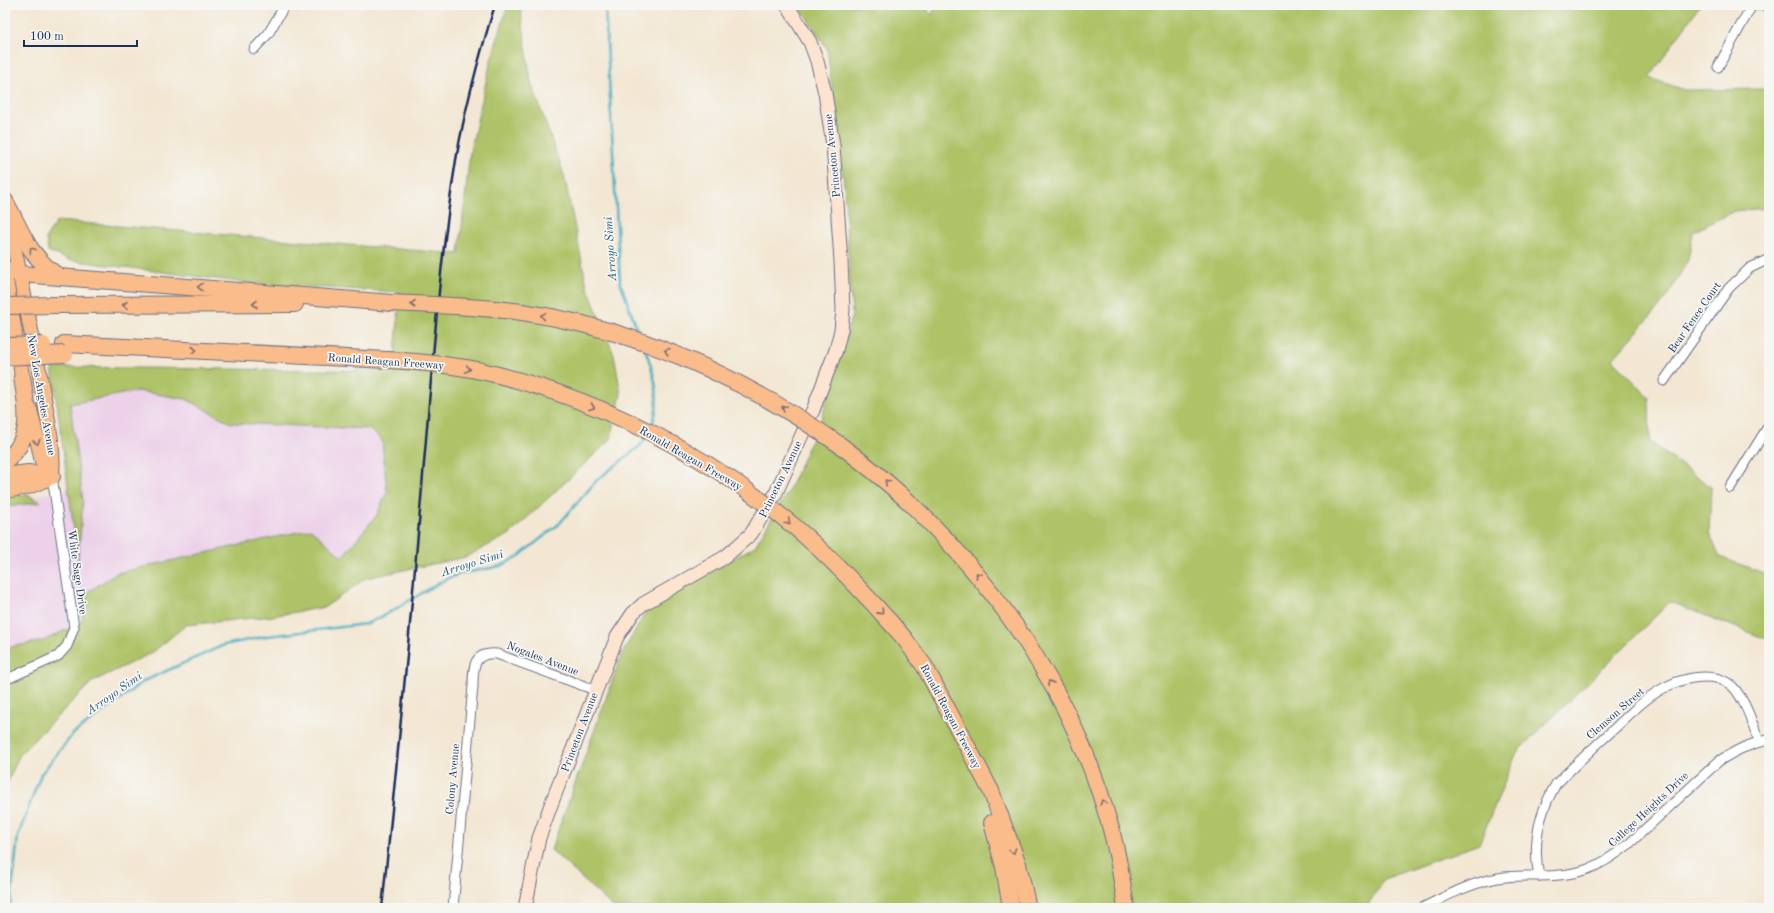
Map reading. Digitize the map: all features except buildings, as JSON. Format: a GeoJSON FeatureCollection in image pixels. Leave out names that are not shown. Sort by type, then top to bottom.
{"type":"FeatureCollection","features":[{"type":"Feature","properties":{"kind":"highway"},"geometry":{"type":"LineString","coordinates":[[5,201],[32,252],[46,268],[60,277]]}},
{"type":"Feature","properties":{"kind":"highway"},"geometry":{"type":"LineString","coordinates":[[5,269],[21,274],[392,303],[464,306],[523,312],[558,319],[634,339],[681,356],[750,389],[794,414],[840,445],[880,476],[912,505],[948,542],[1001,604],[1023,636],[1068,714],[1086,754],[1123,862],[1134,908]]}},
{"type":"Feature","properties":{"kind":"highway"},"geometry":{"type":"LineString","coordinates":[[5,306],[392,303]]}},
{"type":"Feature","properties":{"kind":"highway"},"geometry":{"type":"LineString","coordinates":[[5,346],[64,349]]}},
{"type":"Feature","properties":{"kind":"highway","name":"Ronald Reagan Freeway"},"geometry":{"type":"LineString","coordinates":[[64,349],[155,348],[427,362],[454,366],[490,373],[528,384],[600,410],[640,428],[717,470],[759,499],[796,528],[851,580],[904,638],[925,667],[991,792],[1018,864],[1028,908]]}},
{"type":"Feature","properties":{"kind":"highway"},"geometry":{"type":"LineString","coordinates":[[5,358],[64,349]]}},
{"type":"Feature","properties":{"kind":"highway"},"geometry":{"type":"LineString","coordinates":[[5,462],[12,456],[23,441],[27,411],[22,376]]}},
{"type":"Feature","properties":{"kind":"highway"},"geometry":{"type":"LineString","coordinates":[[5,476],[28,473],[52,476]]}},
{"type":"Feature","properties":{"kind":"highway"},"geometry":{"type":"LineString","coordinates":[[5,490],[28,486],[52,476]]}},
{"type":"Feature","properties":{"kind":"highway"},"geometry":{"type":"LineString","coordinates":[[976,763],[980,786],[1004,867],[1011,908]]}},
{"type":"Feature","properties":{"kind":"highway"},"geometry":{"type":"LineString","coordinates":[[1109,820],[1126,908]]}},
{"type":"Feature","properties":{"kind":"main road","name":"New Los Angeles Avenue"},"geometry":{"type":"LineString","coordinates":[[5,205],[21,274],[23,292],[46,411],[53,460],[52,476]]}},
{"type":"Feature","properties":{"kind":"main road","name":"New Los Angeles Avenue"},"geometry":{"type":"LineString","coordinates":[[5,274],[22,376],[42,461],[52,476]]}},
{"type":"Feature","properties":{"kind":"street"},"geometry":{"type":"LineString","coordinates":[[254,49],[268,34],[285,5]]}},
{"type":"Feature","properties":{"kind":"street","name":"Princeton Avenue"},"geometry":{"type":"LineString","coordinates":[[525,908],[540,838],[595,690],[617,638],[633,614],[654,597],[725,557],[739,546],[758,524],[778,488],[836,350],[841,330],[843,310],[833,145],[817,60],[810,42],[787,5]]}},
{"type":"Feature","properties":{"kind":"street"},"geometry":{"type":"LineString","coordinates":[[1718,67],[1753,5],[1769,6]]}},
{"type":"Feature","properties":{"kind":"street","name":"Bear Fence Court"},"geometry":{"type":"LineString","coordinates":[[1664,381],[1729,288],[1750,268],[1769,259]]}},
{"type":"Feature","properties":{"kind":"street"},"geometry":{"type":"LineString","coordinates":[[1730,488],[1769,425]]}},
{"type":"Feature","properties":{"kind":"street","name":"White Sage Drive"},"geometry":{"type":"LineString","coordinates":[[5,680],[58,656],[67,646],[74,627],[52,476]]}},
{"type":"Feature","properties":{"kind":"street","name":"Nogales Avenue"},"geometry":{"type":"LineString","coordinates":[[482,656],[490,653],[498,654],[595,690]]}},
{"type":"Feature","properties":{"kind":"street","name":"Colony Avenue"},"geometry":{"type":"LineString","coordinates":[[452,908],[473,686],[473,672],[474,666],[482,656]]}},
{"type":"Feature","properties":{"kind":"street","name":"Clemson Street"},"geometry":{"type":"LineString","coordinates":[[1539,876],[1536,862],[1537,834],[1547,800],[1556,784],[1644,701],[1663,688],[1678,682],[1709,677],[1719,678],[1730,683],[1738,692],[1759,741]]}},
{"type":"Feature","properties":{"kind":"street","name":"College Heights Drive"},"geometry":{"type":"LineString","coordinates":[[1422,908],[1462,890],[1492,879],[1508,876],[1560,875],[1580,872],[1598,865],[1613,857],[1629,844],[1715,764],[1736,750],[1759,741],[1769,740]]}},
{"type":"Feature","properties":{"kind":"shaded area"},"geometry":{"type":"Polygon","coordinates":[[[142,385],[397,425],[394,495],[345,559],[311,535],[92,597],[61,639],[5,648],[5,501],[76,489],[64,395],[142,385]]]}},
{"type":"Feature","properties":{"kind":"green space"},"geometry":{"type":"Polygon","coordinates":[[[508,5],[520,5],[531,82],[564,175],[587,286],[614,355],[621,394],[611,439],[510,534],[466,557],[366,578],[325,607],[272,616],[186,625],[153,652],[92,682],[20,754],[5,788],[5,648],[43,641],[82,622],[83,595],[117,573],[311,529],[342,557],[377,515],[387,492],[382,440],[369,429],[231,423],[186,399],[138,391],[70,404],[83,501],[78,560],[52,367],[394,371],[400,292],[256,284],[69,260],[48,251],[46,238],[57,221],[459,254],[470,152],[491,60],[508,5]]]}},
{"type":"Feature","properties":{"kind":"green space"},"geometry":{"type":"Polygon","coordinates":[[[798,5],[923,5],[932,15],[936,5],[1700,5],[1649,78],[1685,90],[1769,89],[1769,208],[1734,211],[1693,232],[1688,260],[1666,299],[1613,359],[1649,398],[1650,442],[1711,487],[1709,533],[1720,557],[1769,575],[1769,640],[1670,602],[1517,752],[1479,844],[1384,879],[1366,908],[614,908],[551,850],[622,654],[647,610],[755,546],[788,492],[821,419],[852,315],[844,183],[827,48],[798,5]]]}},
{"type":"Feature","properties":{"kind":"green space"},"geometry":{"type":"Polygon","coordinates":[[[25,494],[41,502],[5,507],[5,497],[25,494]]]}},
{"type":"Feature","properties":{"kind":"waterway","name":"Arroyo Simi"},"geometry":{"type":"LineString","coordinates":[[605,5],[620,281],[639,335]]}},
{"type":"Feature","properties":{"kind":"waterway","name":"Arroyo Simi"},"geometry":{"type":"LineString","coordinates":[[645,349],[654,378],[657,398],[655,417],[651,427]]}},
{"type":"Feature","properties":{"kind":"waterway","name":"Arroyo Simi"},"geometry":{"type":"LineString","coordinates":[[10,908],[18,836],[41,774],[73,734],[144,681],[224,645],[268,636],[366,624],[385,615],[444,580],[459,574],[501,566],[519,556],[559,524],[597,480],[641,445],[646,437]]}},
{"type":"Feature","properties":{"kind":"railway"},"geometry":{"type":"LineString","coordinates":[[382,908],[404,692],[436,317],[445,238],[456,160],[468,102],[495,5]]}}]}
